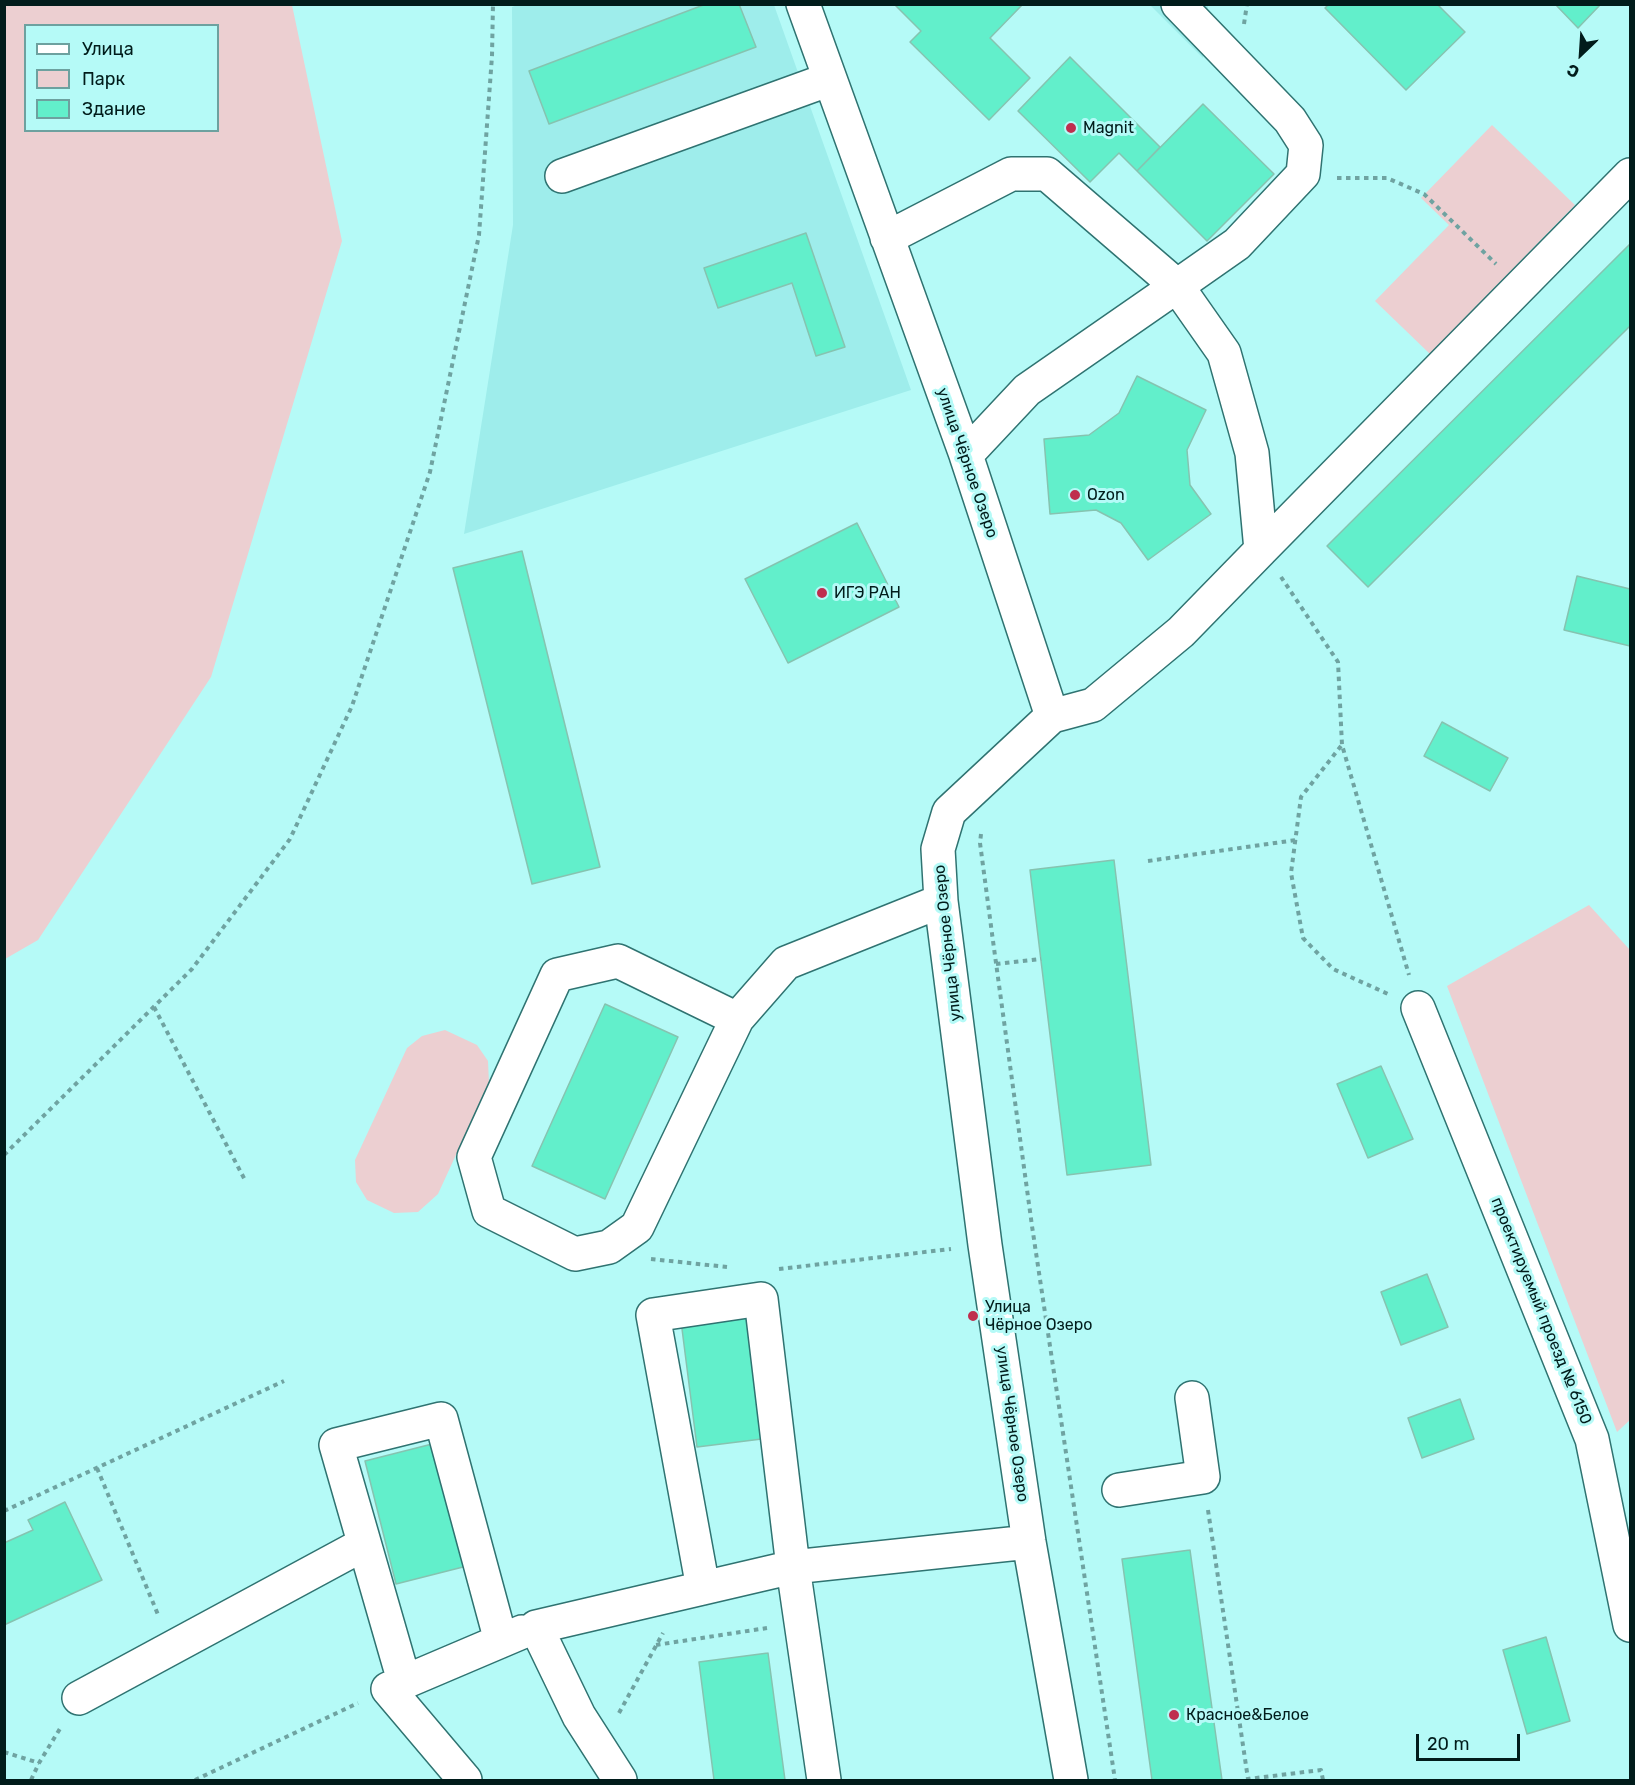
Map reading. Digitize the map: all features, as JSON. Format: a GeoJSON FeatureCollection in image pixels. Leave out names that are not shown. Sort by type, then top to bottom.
{"type":"FeatureCollection","features":[{"type":"Feature","properties":{"kind":"street","name":"улица Чёрное Озеро"},"geometry":{"type":"LineString","coordinates":[[803,4],[966,455],[1052,716],[949,812],[938,849],[940,900],[984,1238],[1029,1542],[1071,1780]]}},
{"type":"Feature","properties":{"kind":"street"},"geometry":{"type":"LineString","coordinates":[[966,455],[1027,390],[1237,244],[1303,174],[1305,145],[1290,120],[1178,4]]}},
{"type":"Feature","properties":{"kind":"street"},"geometry":{"type":"LineString","coordinates":[[562,176],[830,79]]}},
{"type":"Feature","properties":{"kind":"street"},"geometry":{"type":"LineString","coordinates":[[887,238],[1011,174],[1047,174],[1177,286],[1224,353],[1252,453],[1261,550]]}},
{"type":"Feature","properties":{"kind":"street"},"geometry":{"type":"LineString","coordinates":[[1052,716],[1093,705],[1181,633],[1630,175]]}},
{"type":"Feature","properties":{"kind":"street"},"geometry":{"type":"LineString","coordinates":[[737,1018],[618,961],[557,975],[474,1157],[489,1211],[575,1254],[609,1247],[637,1227],[737,1018],[786,963],[940,900]]}},
{"type":"Feature","properties":{"kind":"street","name":"проектируемый проезд № 6150"},"geometry":{"type":"LineString","coordinates":[[1418,1008],[1592,1439],[1630,1625]]}},
{"type":"Feature","properties":{"kind":"street"},"geometry":{"type":"LineString","coordinates":[[694,1590],[653,1316],[761,1299],[793,1568],[824,1780]]}},
{"type":"Feature","properties":{"kind":"street"},"geometry":{"type":"LineString","coordinates":[[1119,1490],[1203,1477],[1192,1398]]}},
{"type":"Feature","properties":{"kind":"street"},"geometry":{"type":"LineString","coordinates":[[465,1780],[397,1685],[364,1544],[336,1444],[441,1419],[501,1641]]}},
{"type":"Feature","properties":{"kind":"street"},"geometry":{"type":"LineString","coordinates":[[397,1685],[536,1627],[694,1590],[793,1568],[1029,1542]]}},
{"type":"Feature","properties":{"kind":"street"},"geometry":{"type":"LineString","coordinates":[[79,1698],[364,1544]]}},
{"type":"Feature","properties":{"kind":"street"},"geometry":{"type":"LineString","coordinates":[[536,1627],[579,1716],[620,1780]]}},
{"type":"Feature","properties":{"kind":"path"},"geometry":{"type":"LineString","coordinates":[[4,1155],[192,969],[290,840],[352,706],[430,472],[476,247],[492,56],[493,4]]}},
{"type":"Feature","properties":{"kind":"path"},"geometry":{"type":"LineString","coordinates":[[1303,174],[1323,177],[1387,178],[1424,194],[1520,287]]}},
{"type":"Feature","properties":{"kind":"path"},"geometry":{"type":"LineString","coordinates":[[1261,550],[1338,662],[1342,745],[1418,1008]]}},
{"type":"Feature","properties":{"kind":"path"},"geometry":{"type":"LineString","coordinates":[[1342,745],[1301,798],[1291,873],[1303,938],[1333,969],[1418,1008]]}},
{"type":"Feature","properties":{"kind":"path"},"geometry":{"type":"LineString","coordinates":[[981,828],[980,843],[1036,1249],[1115,1780]]}},
{"type":"Feature","properties":{"kind":"path"},"geometry":{"type":"LineString","coordinates":[[1148,861],[1296,840]]}},
{"type":"Feature","properties":{"kind":"path"},"geometry":{"type":"LineString","coordinates":[[996,964],[1041,960]]}},
{"type":"Feature","properties":{"kind":"path"},"geometry":{"type":"LineString","coordinates":[[154,1007],[246,1182]]}},
{"type":"Feature","properties":{"kind":"path"},"geometry":{"type":"LineString","coordinates":[[609,1247],[656,1261],[728,1267]]}},
{"type":"Feature","properties":{"kind":"path"},"geometry":{"type":"LineString","coordinates":[[774,1269],[960,1248]]}},
{"type":"Feature","properties":{"kind":"path"},"geometry":{"type":"LineString","coordinates":[[4,1511],[284,1381]]}},
{"type":"Feature","properties":{"kind":"path"},"geometry":{"type":"LineString","coordinates":[[97,1468],[172,1648]]}},
{"type":"Feature","properties":{"kind":"path"},"geometry":{"type":"LineString","coordinates":[[1203,1477],[1248,1779],[1321,1770],[1323,1780]]}},
{"type":"Feature","properties":{"kind":"path"},"geometry":{"type":"LineString","coordinates":[[599,1748],[656,1645],[694,1590]]}},
{"type":"Feature","properties":{"kind":"path"},"geometry":{"type":"LineString","coordinates":[[656,1645],[801,1622]]}},
{"type":"Feature","properties":{"kind":"path"},"geometry":{"type":"LineString","coordinates":[[195,1780],[397,1685]]}},
{"type":"Feature","properties":{"kind":"path"},"geometry":{"type":"LineString","coordinates":[[31,1780],[79,1698]]}},
{"type":"Feature","properties":{"kind":"path"},"geometry":{"type":"LineString","coordinates":[[4,1752],[39,1763]]}},
{"type":"Feature","properties":{"kind":"shaded area"},"geometry":{"type":"Polygon","coordinates":[[[520,4],[774,5],[911,390],[464,534],[513,225],[512,7],[520,4]]]}},
{"type":"Feature","properties":{"kind":"shaded area"},"geometry":{"type":"Polygon","coordinates":[[[1150,5],[1208,5],[1203,58],[1150,5]]]}},
{"type":"Feature","properties":{"kind":"green space"},"geometry":{"type":"Polygon","coordinates":[[[5,4],[292,5],[342,241],[211,677],[38,940],[5,959],[5,4]]]}},
{"type":"Feature","properties":{"kind":"green space"},"geometry":{"type":"Polygon","coordinates":[[[1492,125],[1575,205],[1430,354],[1375,301],[1449,225],[1421,198],[1492,125]]]}},
{"type":"Feature","properties":{"kind":"green space"},"geometry":{"type":"Polygon","coordinates":[[[1589,905],[1630,950],[1630,1420],[1617,1432],[1447,986],[1589,905]]]}},
{"type":"Feature","properties":{"kind":"green space"},"geometry":{"type":"Polygon","coordinates":[[[445,1030],[477,1045],[488,1061],[489,1083],[438,1194],[418,1212],[394,1213],[367,1200],[356,1182],[355,1160],[407,1048],[422,1036],[445,1030]]]}},
{"type":"Feature","properties":{"kind":"building"},"geometry":{"type":"Polygon","coordinates":[[[706,4],[739,4],[756,47],[549,124],[529,71],[706,4]]]}},
{"type":"Feature","properties":{"kind":"building"},"geometry":{"type":"Polygon","coordinates":[[[894,4],[1023,4],[990,38],[1030,78],[989,120],[910,42],[921,31],[894,4]]]}},
{"type":"Feature","properties":{"kind":"building"},"geometry":{"type":"Polygon","coordinates":[[[1329,4],[1437,4],[1465,32],[1406,90],[1325,8],[1329,4]]]}},
{"type":"Feature","properties":{"kind":"building"},"geometry":{"type":"Polygon","coordinates":[[[1555,4],[1601,4],[1578,28],[1555,4]]]}},
{"type":"Feature","properties":{"kind":"building"},"geometry":{"type":"Polygon","coordinates":[[[1070,57],[1160,147],[1137,171],[1119,153],[1090,182],[1018,111],[1070,57]]]}},
{"type":"Feature","properties":{"kind":"building"},"geometry":{"type":"Polygon","coordinates":[[[1203,104],[1274,174],[1207,241],[1137,171],[1203,104]]]}},
{"type":"Feature","properties":{"kind":"building"},"geometry":{"type":"Polygon","coordinates":[[[806,233],[845,347],[816,356],[792,283],[718,308],[704,268],[806,233]]]}},
{"type":"Feature","properties":{"kind":"building"},"geometry":{"type":"Polygon","coordinates":[[[1630,244],[1630,326],[1368,587],[1327,546],[1630,244]]]}},
{"type":"Feature","properties":{"kind":"building"},"geometry":{"type":"Polygon","coordinates":[[[1137,376],[1206,410],[1187,450],[1190,485],[1211,514],[1148,560],[1121,523],[1096,510],[1050,514],[1044,439],[1089,435],[1119,413],[1137,376]]]}},
{"type":"Feature","properties":{"kind":"building","name":"ИГЭ РАН"},"geometry":{"type":"Polygon","coordinates":[[[857,523],[899,607],[788,663],[745,579],[857,523]]]}},
{"type":"Feature","properties":{"kind":"building"},"geometry":{"type":"Polygon","coordinates":[[[522,551],[600,867],[532,884],[453,568],[522,551]]]}},
{"type":"Feature","properties":{"kind":"building"},"geometry":{"type":"Polygon","coordinates":[[[1577,576],[1630,589],[1630,646],[1564,630],[1577,576]]]}},
{"type":"Feature","properties":{"kind":"building"},"geometry":{"type":"Polygon","coordinates":[[[1442,722],[1508,758],[1490,791],[1424,756],[1442,722]]]}},
{"type":"Feature","properties":{"kind":"building"},"geometry":{"type":"Polygon","coordinates":[[[1114,860],[1151,1165],[1067,1175],[1030,870],[1114,860]]]}},
{"type":"Feature","properties":{"kind":"building"},"geometry":{"type":"Polygon","coordinates":[[[605,1004],[678,1037],[605,1199],[532,1166],[605,1004]]]}},
{"type":"Feature","properties":{"kind":"building"},"geometry":{"type":"Polygon","coordinates":[[[1381,1066],[1413,1139],[1368,1158],[1337,1084],[1381,1066]]]}},
{"type":"Feature","properties":{"kind":"building"},"geometry":{"type":"Polygon","coordinates":[[[1427,1274],[1448,1327],[1401,1345],[1381,1292],[1427,1274]]]}},
{"type":"Feature","properties":{"kind":"building"},"geometry":{"type":"Polygon","coordinates":[[[754,1312],[770,1438],[697,1447],[681,1321],[754,1312]]]}},
{"type":"Feature","properties":{"kind":"building"},"geometry":{"type":"Polygon","coordinates":[[[1460,1399],[1474,1439],[1422,1458],[1408,1418],[1460,1399]]]}},
{"type":"Feature","properties":{"kind":"building"},"geometry":{"type":"Polygon","coordinates":[[[436,1443],[467,1566],[396,1584],[365,1461],[436,1443]]]}},
{"type":"Feature","properties":{"kind":"building"},"geometry":{"type":"Polygon","coordinates":[[[65,1502],[102,1580],[4,1625],[4,1543],[33,1530],[28,1520],[65,1502]]]}},
{"type":"Feature","properties":{"kind":"building"},"geometry":{"type":"Polygon","coordinates":[[[1190,1550],[1222,1780],[1152,1780],[1122,1559],[1190,1550]]]}},
{"type":"Feature","properties":{"kind":"building"},"geometry":{"type":"Polygon","coordinates":[[[1546,1637],[1570,1721],[1527,1734],[1503,1650],[1546,1637]]]}},
{"type":"Feature","properties":{"kind":"building"},"geometry":{"type":"Polygon","coordinates":[[[768,1653],[785,1780],[714,1780],[699,1662],[768,1653]]]}},
{"type":"Feature","properties":{"kind":"place","name":"Magnit"},"geometry":{"type":"Point","coordinates":[1071,128]}},
{"type":"Feature","properties":{"kind":"place","name":"Ozon"},"geometry":{"type":"Point","coordinates":[1075,495]}},
{"type":"Feature","properties":{"kind":"place","name":"ИГЭ РАН"},"geometry":{"type":"Point","coordinates":[822,593]}},
{"type":"Feature","properties":{"kind":"place","name":"Улица Чёрное Озеро"},"geometry":{"type":"Point","coordinates":[973,1316]}},
{"type":"Feature","properties":{"kind":"place","name":"Красное&Белое"},"geometry":{"type":"Point","coordinates":[1174,1715]}}]}
